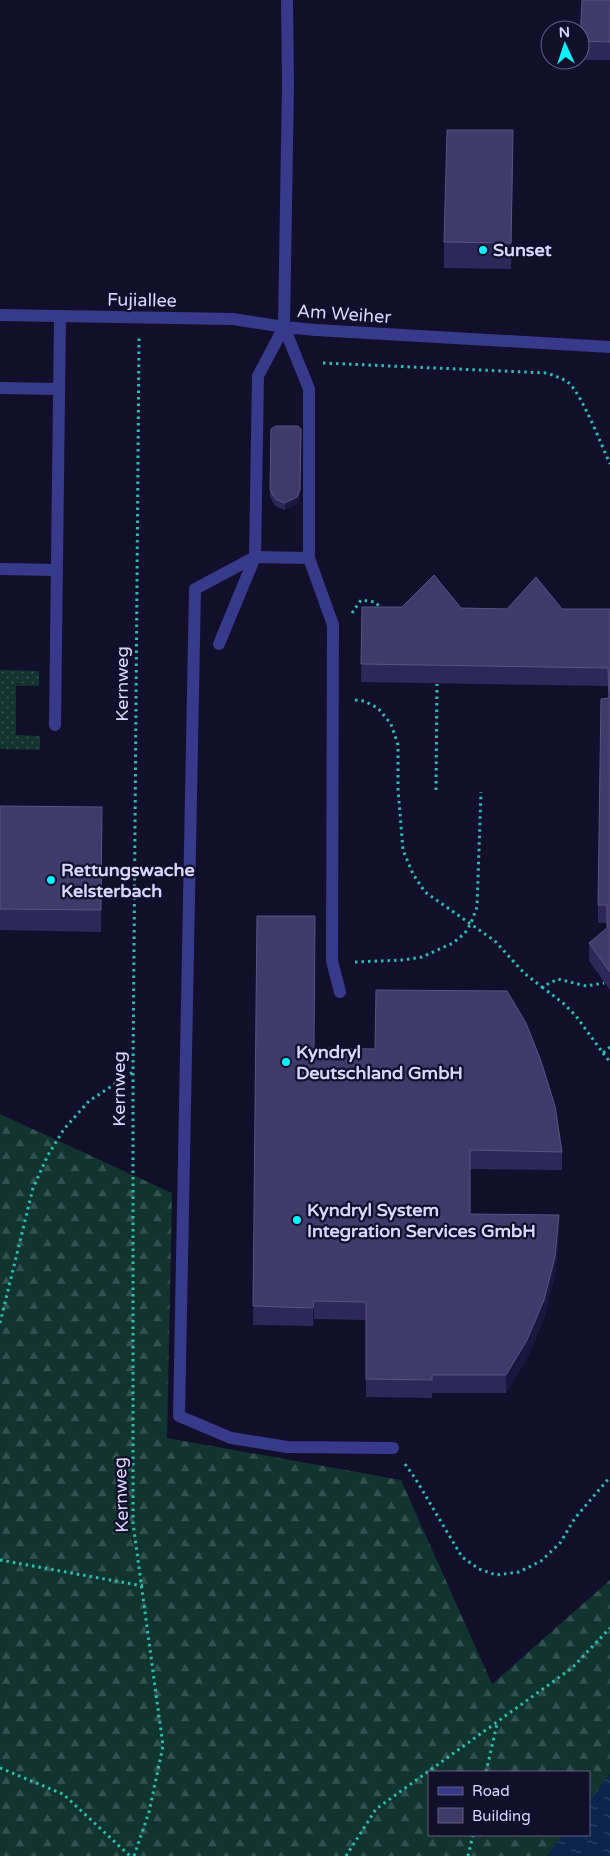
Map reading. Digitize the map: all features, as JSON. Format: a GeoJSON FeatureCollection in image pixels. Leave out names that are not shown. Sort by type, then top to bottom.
{"type":"FeatureCollection","features":[{"type":"Feature","properties":{"kind":"street","name":"Am Weiher"},"geometry":{"type":"LineString","coordinates":[[287,0],[288,84],[284,328],[610,347]]}},
{"type":"Feature","properties":{"kind":"street","name":"Fujiallee"},"geometry":{"type":"LineString","coordinates":[[0,315],[232,319],[284,328]]}},
{"type":"Feature","properties":{"kind":"street"},"geometry":{"type":"LineString","coordinates":[[55,725],[60,316]]}},
{"type":"Feature","properties":{"kind":"street"},"geometry":{"type":"LineString","coordinates":[[219,644],[255,557],[258,376],[284,328]]}},
{"type":"Feature","properties":{"kind":"street"},"geometry":{"type":"LineString","coordinates":[[284,328],[309,389],[310,558],[334,625],[332,962],[340,992]]}},
{"type":"Feature","properties":{"kind":"street"},"geometry":{"type":"LineString","coordinates":[[0,388],[59,390]]}},
{"type":"Feature","properties":{"kind":"street"},"geometry":{"type":"LineString","coordinates":[[310,558],[255,557],[195,589],[179,1416],[231,1438],[287,1448],[393,1448]]}},
{"type":"Feature","properties":{"kind":"street"},"geometry":{"type":"LineString","coordinates":[[0,569],[56,570]]}},
{"type":"Feature","properties":{"kind":"path","name":"Kernweg"},"geometry":{"type":"LineString","coordinates":[[134,1856],[149,1812],[163,1746],[143,1586],[133,1523],[133,1072],[139,317]]}},
{"type":"Feature","properties":{"kind":"path"},"geometry":{"type":"LineString","coordinates":[[316,330],[315,363],[548,373],[560,377],[578,395],[610,464]]}},
{"type":"Feature","properties":{"kind":"path"},"geometry":{"type":"LineString","coordinates":[[352,622],[352,612],[361,600],[374,602],[389,615]]}},
{"type":"Feature","properties":{"kind":"path"},"geometry":{"type":"LineString","coordinates":[[436,790],[437,684]]}},
{"type":"Feature","properties":{"kind":"path"},"geometry":{"type":"LineString","coordinates":[[351,699],[364,701],[378,708],[391,724],[398,745],[398,789],[403,850],[413,874],[425,892],[495,941],[524,973],[570,1010],[610,1062]]}},
{"type":"Feature","properties":{"kind":"path"},"geometry":{"type":"LineString","coordinates":[[332,962],[395,961],[422,957],[453,943],[464,934],[471,923],[477,907],[481,792]]}},
{"type":"Feature","properties":{"kind":"path"},"geometry":{"type":"LineString","coordinates":[[542,987],[558,979],[586,986],[604,983]]}},
{"type":"Feature","properties":{"kind":"path"},"geometry":{"type":"LineString","coordinates":[[603,1053],[610,1047]]}},
{"type":"Feature","properties":{"kind":"path"},"geometry":{"type":"LineString","coordinates":[[0,1323],[33,1188],[48,1155],[64,1129],[89,1101],[133,1072]]}},
{"type":"Feature","properties":{"kind":"path"},"geometry":{"type":"LineString","coordinates":[[393,1448],[416,1478],[462,1557],[479,1569],[496,1574],[520,1572],[541,1561],[560,1543],[575,1518],[610,1477]]}},
{"type":"Feature","properties":{"kind":"path"},"geometry":{"type":"LineString","coordinates":[[0,1560],[143,1586]]}},
{"type":"Feature","properties":{"kind":"path"},"geometry":{"type":"LineString","coordinates":[[430,1771],[572,1668],[610,1628]]}},
{"type":"Feature","properties":{"kind":"path"},"geometry":{"type":"LineString","coordinates":[[486,1771],[497,1724]]}},
{"type":"Feature","properties":{"kind":"path"},"geometry":{"type":"LineString","coordinates":[[0,1768],[64,1794],[130,1856]]}},
{"type":"Feature","properties":{"kind":"path"},"geometry":{"type":"LineString","coordinates":[[346,1856],[376,1809],[428,1772]]}},
{"type":"Feature","properties":{"kind":"path"},"geometry":{"type":"LineString","coordinates":[[468,1856],[472,1836]]}},
{"type":"Feature","properties":{"kind":"green space"},"geometry":{"type":"Polygon","coordinates":[[[0,670],[39,671],[39,686],[16,686],[16,735],[40,736],[40,750],[0,749],[0,670]]]}},
{"type":"Feature","properties":{"kind":"green space"},"geometry":{"type":"Polygon","coordinates":[[[0,1114],[172,1193],[167,1438],[401,1480],[492,1684],[610,1580],[610,1774],[590,1801],[590,1771],[428,1771],[428,1836],[562,1836],[547,1856],[0,1856],[0,1114]]]}},
{"type":"Feature","properties":{"kind":"water"},"geometry":{"type":"Polygon","coordinates":[[[610,1774],[610,1856],[547,1856],[562,1836],[590,1836],[590,1801],[610,1774]]]}},
{"type":"Feature","properties":{"kind":"building"},"geometry":{"type":"Polygon","coordinates":[[[582,0],[610,0],[610,42],[590,41],[590,20],[581,20],[582,0]]]}},
{"type":"Feature","properties":{"kind":"building"},"geometry":{"type":"Polygon","coordinates":[[[447,130],[513,130],[511,243],[444,242],[447,130]]]}},
{"type":"Feature","properties":{"kind":"building"},"geometry":{"type":"Polygon","coordinates":[[[276,426],[298,426],[301,429],[300,490],[297,497],[285,503],[277,500],[270,489],[271,429],[276,426]]]}},
{"type":"Feature","properties":{"kind":"building"},"geometry":{"type":"Polygon","coordinates":[[[434,575],[461,608],[507,609],[536,577],[562,609],[610,609],[610,972],[589,943],[607,928],[607,905],[598,905],[601,699],[609,698],[608,668],[361,664],[362,607],[402,607],[434,575]]]}},
{"type":"Feature","properties":{"kind":"building","name":"Rettungswache Kelsterbach"},"geometry":{"type":"Polygon","coordinates":[[[0,806],[102,807],[101,910],[0,909],[0,806]]]}},
{"type":"Feature","properties":{"kind":"building"},"geometry":{"type":"Polygon","coordinates":[[[257,916],[315,916],[314,1048],[375,1049],[376,990],[507,991],[526,1023],[541,1061],[555,1106],[562,1152],[470,1150],[470,1214],[559,1215],[555,1257],[544,1300],[527,1340],[506,1375],[432,1375],[432,1380],[366,1379],[366,1302],[314,1301],[313,1308],[253,1306],[257,916]]]}},
{"type":"Feature","properties":{"kind":"place","name":"Sunset"},"geometry":{"type":"Point","coordinates":[483,250]}},
{"type":"Feature","properties":{"kind":"place","name":"Rettungswache Kelsterbach"},"geometry":{"type":"Point","coordinates":[51,880]}},
{"type":"Feature","properties":{"kind":"place","name":"Kyndryl Deutschland GmbH"},"geometry":{"type":"Point","coordinates":[286,1062]}},
{"type":"Feature","properties":{"kind":"place","name":"Kyndryl System Integration Services GmbH"},"geometry":{"type":"Point","coordinates":[297,1220]}}]}
